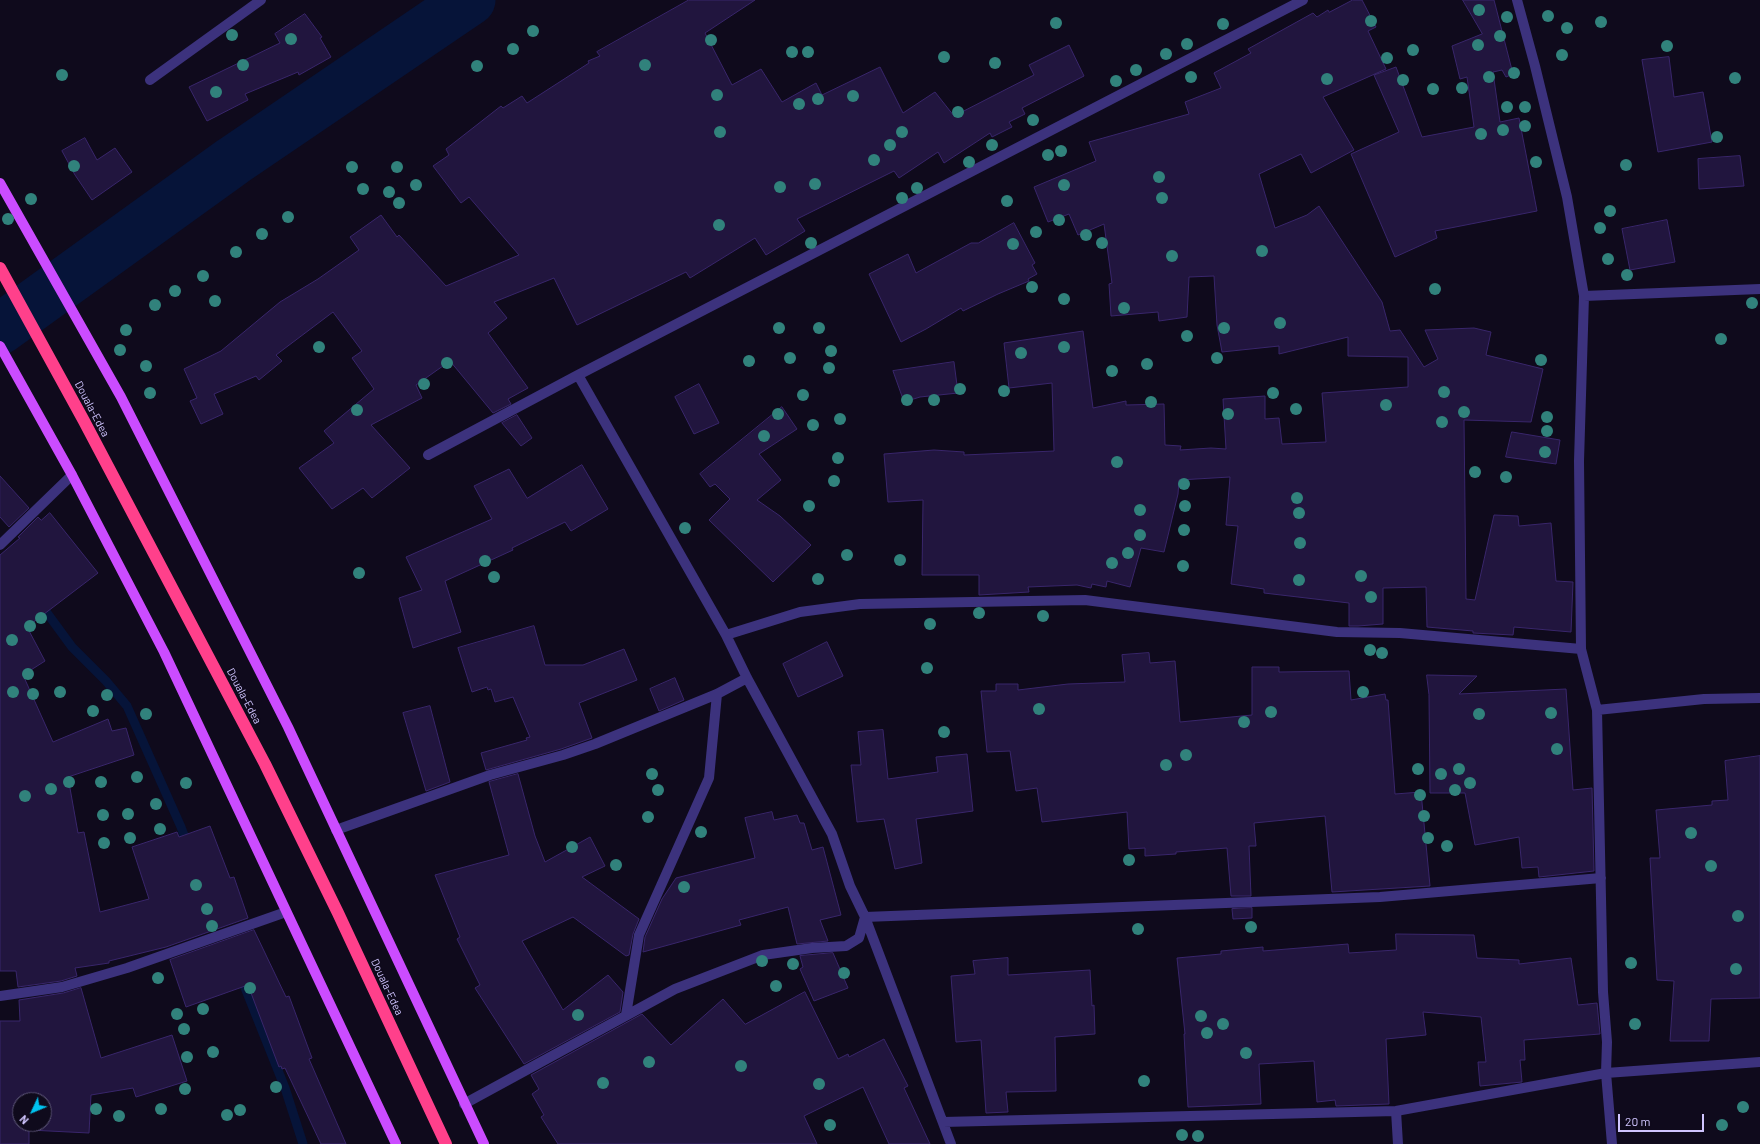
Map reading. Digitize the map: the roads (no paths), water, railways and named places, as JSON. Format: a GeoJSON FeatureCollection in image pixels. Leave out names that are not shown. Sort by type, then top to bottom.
{"type":"FeatureCollection","features":[{"type":"Feature","properties":{"kind":"highway","name":"Douala-Edea"},"geometry":{"type":"LineString","coordinates":[[0,268],[84,421],[265,764],[338,913],[446,1144]]}},
{"type":"Feature","properties":{"kind":"main road"},"geometry":{"type":"LineString","coordinates":[[1,186],[121,397],[288,727],[484,1144]]}},
{"type":"Feature","properties":{"kind":"main road"},"geometry":{"type":"LineString","coordinates":[[0,346],[72,476],[164,652],[396,1144]]}},
{"type":"Feature","properties":{"kind":"street"},"geometry":{"type":"LineString","coordinates":[[150,80],[261,0]]}},
{"type":"Feature","properties":{"kind":"street"},"geometry":{"type":"LineString","coordinates":[[428,455],[578,375],[1303,0]]}},
{"type":"Feature","properties":{"kind":"street"},"geometry":{"type":"LineString","coordinates":[[1517,0],[1567,196],[1584,296],[1579,461],[1581,649],[1597,710],[1603,992],[1607,1042],[1606,1073],[1612,1144]]}},
{"type":"Feature","properties":{"kind":"street"},"geometry":{"type":"LineString","coordinates":[[1584,296],[1760,289]]}},
{"type":"Feature","properties":{"kind":"street"},"geometry":{"type":"LineString","coordinates":[[578,375],[726,635],[747,678],[832,834],[850,886],[865,917],[951,1144]]}},
{"type":"Feature","properties":{"kind":"street"},"geometry":{"type":"LineString","coordinates":[[0,545],[72,476]]}},
{"type":"Feature","properties":{"kind":"street"},"geometry":{"type":"LineString","coordinates":[[726,635],[800,612],[860,604],[1085,600],[1337,632],[1400,633],[1581,649]]}},
{"type":"Feature","properties":{"kind":"street"},"geometry":{"type":"LineString","coordinates":[[336,830],[490,775],[563,755],[595,744],[717,694],[747,678]]}},
{"type":"Feature","properties":{"kind":"street"},"geometry":{"type":"LineString","coordinates":[[626,1016],[639,935],[709,778],[717,694]]}},
{"type":"Feature","properties":{"kind":"street"},"geometry":{"type":"LineString","coordinates":[[1597,710],[1704,700],[1760,698]]}},
{"type":"Feature","properties":{"kind":"street"},"geometry":{"type":"LineString","coordinates":[[865,917],[1380,897],[1601,878]]}},
{"type":"Feature","properties":{"kind":"street"},"geometry":{"type":"LineString","coordinates":[[0,996],[62,987],[127,968],[286,912]]}},
{"type":"Feature","properties":{"kind":"street"},"geometry":{"type":"LineString","coordinates":[[464,1104],[675,989],[763,955],[812,948],[846,946],[859,938],[865,917]]}},
{"type":"Feature","properties":{"kind":"street"},"geometry":{"type":"LineString","coordinates":[[943,1122],[1396,1111],[1606,1073],[1760,1062]]}},
{"type":"Feature","properties":{"kind":"street"},"geometry":{"type":"LineString","coordinates":[[1396,1111],[1398,1144]]}},
{"type":"Feature","properties":{"kind":"waterway"},"geometry":{"type":"LineString","coordinates":[[0,329],[233,161],[470,0]]}},
{"type":"Feature","properties":{"kind":"waterway"},"geometry":{"type":"LineString","coordinates":[[39,602],[72,647],[106,681],[127,706],[188,846]]}},
{"type":"Feature","properties":{"kind":"waterway"},"geometry":{"type":"LineString","coordinates":[[240,975],[285,1088],[303,1144]]}}]}
